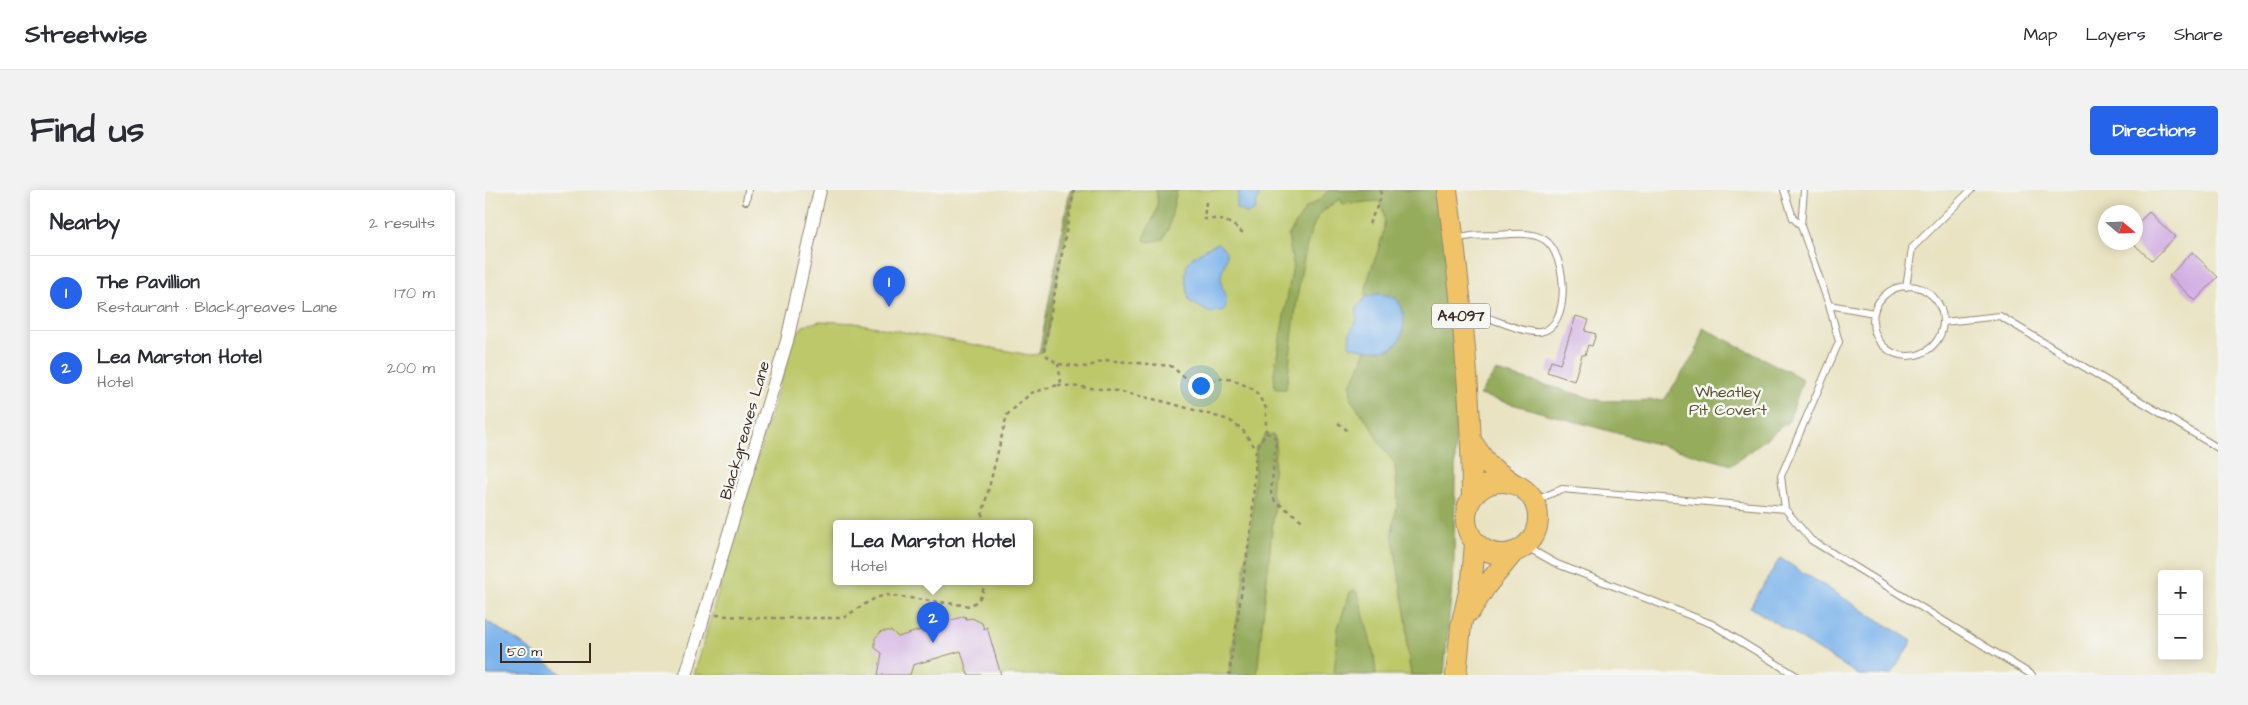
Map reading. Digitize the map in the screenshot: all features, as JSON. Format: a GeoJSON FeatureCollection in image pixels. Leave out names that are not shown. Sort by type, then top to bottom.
{"type":"FeatureCollection","features":[{"type":"Feature","properties":{"kind":"main road","name":"A4097"},"geometry":{"type":"LineString","coordinates":[[1447,190],[1454,241],[1472,442],[1472,498],[1466,518],[1468,531],[1475,543],[1472,579],[1461,626],[1456,675]]}},
{"type":"Feature","properties":{"kind":"main road","name":"A4097"},"geometry":{"type":"LineString","coordinates":[[1461,626],[1486,586],[1519,549],[1533,537],[1538,525],[1538,513],[1534,501],[1526,491],[1488,465],[1472,442]]}},
{"type":"Feature","properties":{"kind":"main road"},"geometry":{"type":"LineString","coordinates":[[1472,498],[1487,485],[1501,482],[1514,484]]}},
{"type":"Feature","properties":{"kind":"main road"},"geometry":{"type":"LineString","coordinates":[[1475,543],[1486,551],[1500,554],[1519,549]]}},
{"type":"Feature","properties":{"kind":"street","name":"Blackgreaves Lane"},"geometry":{"type":"LineString","coordinates":[[686,675],[787,341],[820,190]]}},
{"type":"Feature","properties":{"kind":"lane"},"geometry":{"type":"LineString","coordinates":[[745,201],[748,190]]}},
{"type":"Feature","properties":{"kind":"lane"},"geometry":{"type":"LineString","coordinates":[[1784,190],[1793,218],[1801,226]]}},
{"type":"Feature","properties":{"kind":"lane"},"geometry":{"type":"LineString","coordinates":[[1804,190],[1801,226],[1829,305],[1839,342],[1781,476],[1785,509],[1811,540],[2032,675]]}},
{"type":"Feature","properties":{"kind":"lane"},"geometry":{"type":"LineString","coordinates":[[1906,287],[1912,248],[1971,190]]}},
{"type":"Feature","properties":{"kind":"lane"},"geometry":{"type":"LineString","coordinates":[[1454,241],[1460,238],[1510,234],[1540,237],[1547,241],[1556,253],[1563,277],[1564,291],[1559,313],[1550,328],[1543,331],[1525,330],[1477,313],[1460,311]]}},
{"type":"Feature","properties":{"kind":"lane"},"geometry":{"type":"LineString","coordinates":[[1915,287],[1932,296],[1939,303],[1943,322],[1941,333],[1936,344],[1916,356],[1904,356],[1893,353],[1877,337],[1874,314],[1883,298],[1897,288],[1915,287]]}},
{"type":"Feature","properties":{"kind":"lane"},"geometry":{"type":"LineString","coordinates":[[1829,305],[1874,314]]}},
{"type":"Feature","properties":{"kind":"lane"},"geometry":{"type":"LineString","coordinates":[[1943,322],[2000,316],[2218,448]]}},
{"type":"Feature","properties":{"kind":"lane"},"geometry":{"type":"LineString","coordinates":[[1534,501],[1562,489],[1785,509]]}},
{"type":"Feature","properties":{"kind":"lane"},"geometry":{"type":"LineString","coordinates":[[1519,549],[1712,624],[1795,675]]}},
{"type":"Feature","properties":{"kind":"path"},"geometry":{"type":"LineString","coordinates":[[1074,190],[1044,349],[1047,356],[1058,364],[1087,368],[1105,360],[1171,366],[1189,381],[1206,382],[1223,378],[1233,380],[1255,390],[1266,408],[1265,433],[1257,449],[1252,521],[1229,675]]}},
{"type":"Feature","properties":{"kind":"path"},"geometry":{"type":"LineString","coordinates":[[1369,224],[1380,200],[1381,190]]}},
{"type":"Feature","properties":{"kind":"path"},"geometry":{"type":"LineString","coordinates":[[1206,202],[1204,219],[1223,219],[1245,235]]}},
{"type":"Feature","properties":{"kind":"path"},"geometry":{"type":"LineString","coordinates":[[1058,364],[1061,381],[1058,385]]}},
{"type":"Feature","properties":{"kind":"path"},"geometry":{"type":"LineString","coordinates":[[981,520],[1007,415],[1031,393],[1058,385],[1112,390],[1166,402],[1229,420],[1242,429],[1257,449]]}},
{"type":"Feature","properties":{"kind":"path"},"geometry":{"type":"LineString","coordinates":[[1338,423],[1347,430]]}},
{"type":"Feature","properties":{"kind":"path"},"geometry":{"type":"LineString","coordinates":[[1265,433],[1274,436],[1276,442],[1271,493],[1275,501],[1304,522]]}},
{"type":"Feature","properties":{"kind":"path"},"geometry":{"type":"LineString","coordinates":[[705,614],[753,618],[843,618],[875,598],[886,595],[970,606],[977,602],[984,590],[983,585]]}},
{"type":"Feature","properties":{"kind":"green space"},"geometry":{"type":"Polygon","coordinates":[[[1070,190],[1426,190],[1428,675],[694,675],[792,340],[803,326],[820,321],[855,323],[1030,355],[1039,354],[1070,190]]]}},
{"type":"Feature","properties":{"kind":"green space"},"geometry":{"type":"Polygon","coordinates":[[[1070,190],[1074,190],[1044,349],[1039,354],[1070,190]]]}},
{"type":"Feature","properties":{"kind":"green space"},"geometry":{"type":"Polygon","coordinates":[[[1156,190],[1177,190],[1169,227],[1163,239],[1150,242],[1144,240],[1156,211],[1156,190]]]}},
{"type":"Feature","properties":{"kind":"green space"},"geometry":{"type":"Polygon","coordinates":[[[1329,190],[1438,190],[1454,322],[1456,402],[1454,562],[1444,675],[1411,675],[1407,649],[1407,625],[1392,532],[1398,501],[1395,464],[1378,441],[1373,429],[1351,400],[1350,385],[1366,349],[1391,349],[1397,344],[1395,298],[1378,294],[1366,297],[1367,286],[1379,249],[1384,224],[1384,212],[1379,201],[1343,204],[1340,199],[1321,213],[1313,226],[1302,269],[1286,389],[1275,389],[1274,373],[1293,265],[1288,236],[1306,208],[1319,200],[1329,190]]]}},
{"type":"Feature","properties":{"kind":"green space","name":"Wheatley Pit Covert"},"geometry":{"type":"Polygon","coordinates":[[[1703,328],[1803,379],[1789,421],[1732,465],[1479,395],[1496,371],[1601,401],[1664,400],[1696,352],[1703,328]]]}},
{"type":"Feature","properties":{"kind":"green space"},"geometry":{"type":"Polygon","coordinates":[[[1266,433],[1274,436],[1276,441],[1271,493],[1275,501],[1257,675],[1229,675],[1252,521],[1256,449],[1266,433]]]}},
{"type":"Feature","properties":{"kind":"green space"},"geometry":{"type":"Polygon","coordinates":[[[1355,590],[1358,593],[1374,655],[1376,675],[1334,673],[1338,628],[1350,592],[1355,590]]]}},
{"type":"Feature","properties":{"kind":"water"},"geometry":{"type":"Polygon","coordinates":[[[1239,190],[1260,190],[1255,210],[1248,214],[1236,208],[1239,190]]]}},
{"type":"Feature","properties":{"kind":"water"},"geometry":{"type":"Polygon","coordinates":[[[1217,243],[1223,247],[1227,256],[1221,279],[1226,297],[1226,305],[1224,310],[1210,313],[1189,301],[1186,271],[1187,265],[1196,255],[1217,243]]]}},
{"type":"Feature","properties":{"kind":"water"},"geometry":{"type":"Polygon","coordinates":[[[1378,294],[1388,295],[1396,299],[1400,304],[1404,325],[1400,339],[1396,345],[1383,350],[1352,347],[1349,345],[1350,333],[1357,319],[1357,307],[1366,297],[1378,294]]]}},
{"type":"Feature","properties":{"kind":"water"},"geometry":{"type":"Polygon","coordinates":[[[1780,558],[1912,641],[1891,675],[1859,675],[1750,607],[1780,558]]]}},
{"type":"Feature","properties":{"kind":"water"},"geometry":{"type":"Polygon","coordinates":[[[485,620],[521,643],[563,675],[485,675],[485,620]]]}},
{"type":"Feature","properties":{"kind":"building"},"geometry":{"type":"Polygon","coordinates":[[[2149,212],[2175,237],[2152,261],[2140,250],[2143,250],[2143,218],[2149,212]]]}},
{"type":"Feature","properties":{"kind":"building"},"geometry":{"type":"Polygon","coordinates":[[[2192,252],[2218,277],[2195,301],[2169,276],[2192,252]]]}},
{"type":"Feature","properties":{"kind":"building"},"geometry":{"type":"Polygon","coordinates":[[[1576,316],[1589,320],[1585,331],[1596,334],[1592,346],[1588,345],[1585,355],[1582,355],[1574,381],[1547,372],[1551,361],[1560,364],[1576,316]]]}},
{"type":"Feature","properties":{"kind":"building"},"geometry":{"type":"Polygon","coordinates":[[[965,616],[966,619],[972,618],[982,623],[984,629],[987,627],[1001,675],[968,675],[961,651],[913,665],[910,675],[878,675],[882,653],[875,648],[875,638],[882,631],[892,631],[898,637],[965,616]]]}},
{"type":"Feature","properties":{"kind":"place","name":"The Pavillion"},"geometry":{"type":"Point","coordinates":[889,307]}},
{"type":"Feature","properties":{"kind":"place","name":"Lea Marston Hotel"},"geometry":{"type":"Point","coordinates":[933,643]}}]}
